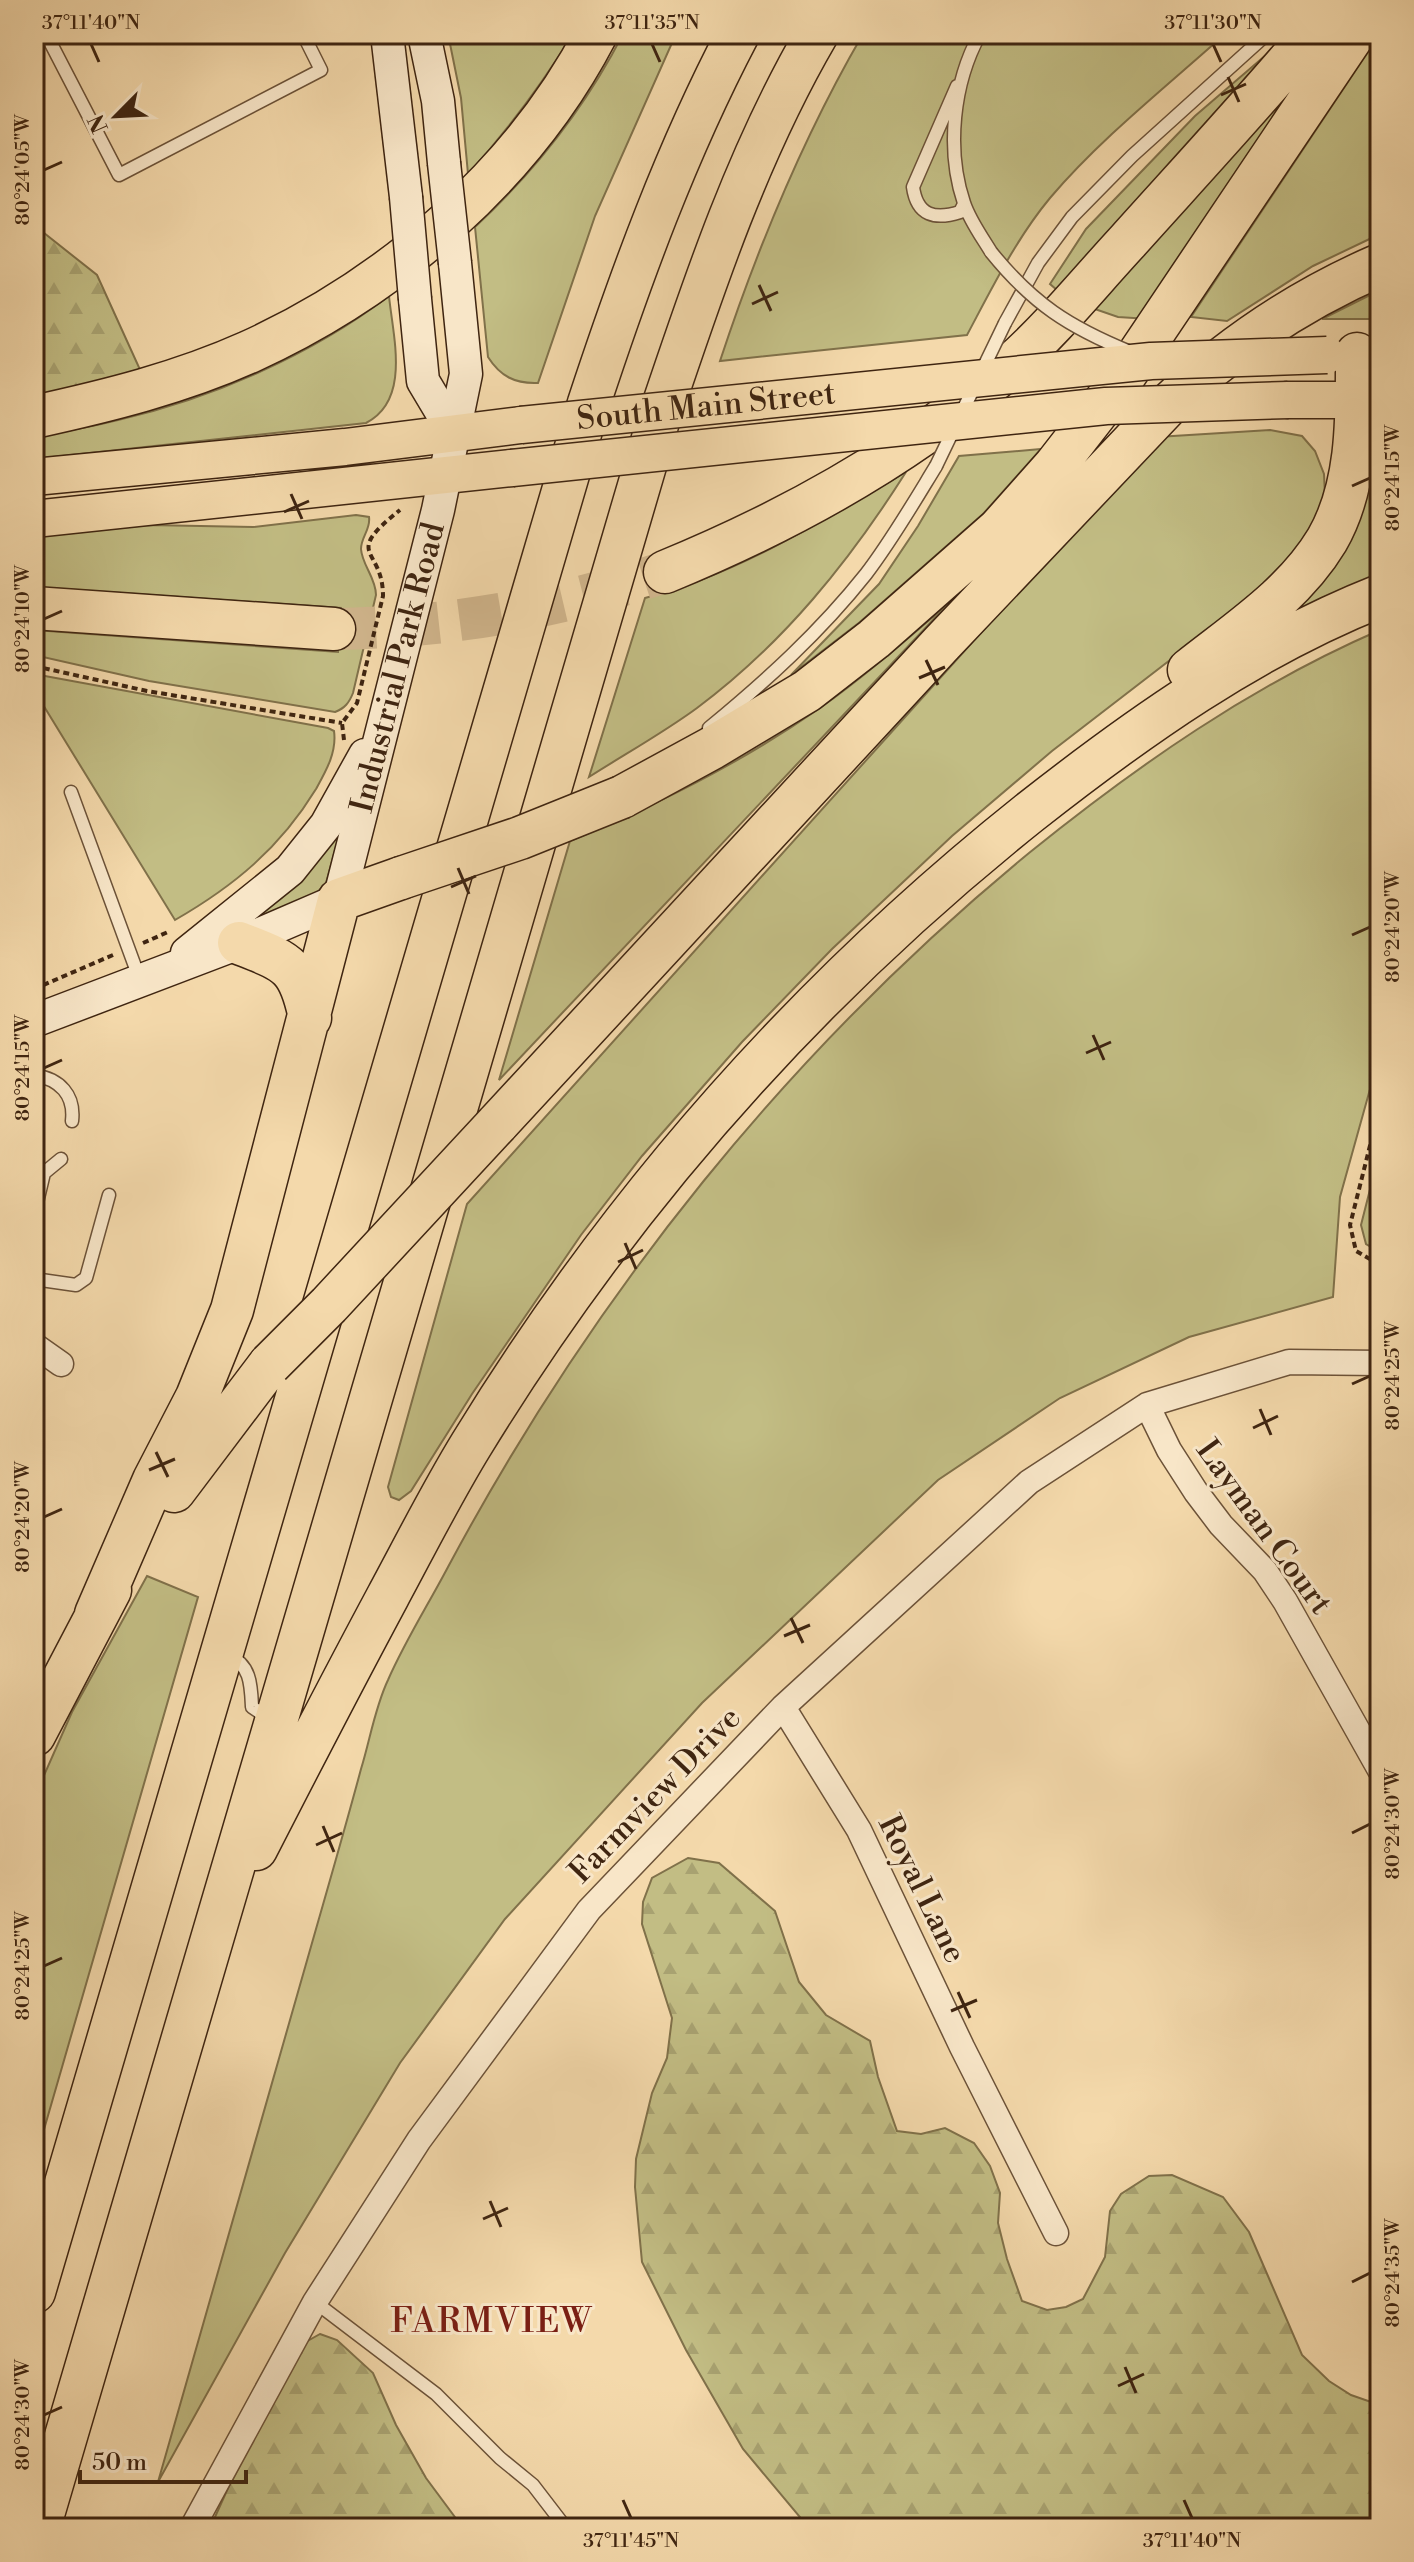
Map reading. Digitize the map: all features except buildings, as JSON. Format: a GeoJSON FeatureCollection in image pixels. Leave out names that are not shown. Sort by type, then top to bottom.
{"type":"FeatureCollection","features":[{"type":"Feature","properties":{"kind":"highway"},"geometry":{"type":"LineString","coordinates":[[34,417],[114,399],[199,372],[247,353],[361,290],[426,241],[482,188],[519,147],[558,96],[596,34]]}},
{"type":"Feature","properties":{"kind":"highway"},"geometry":{"type":"LineString","coordinates":[[34,2292],[589,403],[646,236],[712,84],[738,34]]}},
{"type":"Feature","properties":{"kind":"highway"},"geometry":{"type":"LineString","coordinates":[[665,572],[731,545],[817,500],[912,442],[1012,365],[1152,215],[1312,34]]}},
{"type":"Feature","properties":{"kind":"highway"},"geometry":{"type":"LineString","coordinates":[[34,1735],[96,1614],[154,1480],[197,1397],[227,1325],[339,900],[520,838],[622,797],[807,691],[874,639],[999,529],[1055,466],[1118,385],[1354,34]]}},
{"type":"Feature","properties":{"kind":"highway"},"geometry":{"type":"LineString","coordinates":[[39,2528],[659,418],[731,215],[764,137],[816,37]]}},
{"type":"Feature","properties":{"kind":"highway"},"geometry":{"type":"LineString","coordinates":[[96,1614],[161,1508],[270,1364],[329,1305],[942,643],[1165,408],[1191,383],[1273,323],[1326,290],[1380,265]]}},
{"type":"Feature","properties":{"kind":"highway"},"geometry":{"type":"LineString","coordinates":[[1073,779],[1096,742],[1269,607],[1308,566],[1327,539],[1342,502],[1355,441],[1369,400],[1355,354]]}},
{"type":"Feature","properties":{"kind":"highway"},"geometry":{"type":"LineString","coordinates":[[219,1908],[242,1878],[454,1474],[510,1384],[602,1251],[710,1117],[814,1005],[906,916],[971,859],[1073,779],[1179,703],[1235,668],[1292,636],[1380,596]]}},
{"type":"Feature","properties":{"kind":"highway"},"geometry":{"type":"LineString","coordinates":[[34,608],[334,629]]}},
{"type":"Feature","properties":{"kind":"highway"},"geometry":{"type":"LineString","coordinates":[[239,943],[283,961],[304,988],[310,1018]]}},
{"type":"Feature","properties":{"kind":"main road"},"geometry":{"type":"LineString","coordinates":[[387,34],[423,381],[454,433]]}},
{"type":"Feature","properties":{"kind":"main road","name":"Industrial Park Road"},"geometry":{"type":"LineString","coordinates":[[339,900],[390,706],[466,374],[438,101],[424,34]]}},
{"type":"Feature","properties":{"kind":"main road","name":"South Main Street"},"geometry":{"type":"LineString","coordinates":[[34,477],[1151,361],[1355,354]]}},
{"type":"Feature","properties":{"kind":"main road","name":"South Main Street"},"geometry":{"type":"LineString","coordinates":[[34,519],[1106,406],[1369,400]]}},
{"type":"Feature","properties":{"kind":"main road"},"geometry":{"type":"LineString","coordinates":[[152,976],[270,889],[306,851],[337,807],[390,706]]}},
{"type":"Feature","properties":{"kind":"main road"},"geometry":{"type":"LineString","coordinates":[[34,1021],[239,943],[339,900]]}},
{"type":"Feature","properties":{"kind":"street"},"geometry":{"type":"LineString","coordinates":[[34,1345],[61,1364]]}},
{"type":"Feature","properties":{"kind":"street","name":"Farmview Drive"},"geometry":{"type":"LineString","coordinates":[[192,2528],[315,2302],[419,2140],[589,1910],[783,1707],[1029,1482],[1147,1405],[1289,1362],[1380,1363]]}},
{"type":"Feature","properties":{"kind":"street","name":"Layman Court"},"geometry":{"type":"LineString","coordinates":[[1147,1405],[1169,1450],[1196,1492],[1227,1532],[1265,1571],[1285,1601],[1380,1770]]}},
{"type":"Feature","properties":{"kind":"street","name":"Royal Lane"},"geometry":{"type":"LineString","coordinates":[[783,1707],[859,1830],[962,2047],[1056,2233]]}},
{"type":"Feature","properties":{"kind":"lane"},"geometry":{"type":"LineString","coordinates":[[46,34],[119,175],[321,70],[303,34]]}},
{"type":"Feature","properties":{"kind":"lane"},"geometry":{"type":"LineString","coordinates":[[964,204],[960,212],[943,217],[928,214],[915,199],[913,187],[980,34]]}},
{"type":"Feature","properties":{"kind":"lane"},"geometry":{"type":"LineString","coordinates":[[700,735],[766,680],[819,629],[867,573],[936,466],[1005,323],[1038,263],[1072,217],[1132,156],[1267,34]]}},
{"type":"Feature","properties":{"kind":"lane"},"geometry":{"type":"LineString","coordinates":[[967,65],[959,98],[954,142],[955,166],[964,204],[991,252],[1031,295],[1070,325],[1151,361]]}},
{"type":"Feature","properties":{"kind":"lane"},"geometry":{"type":"LineString","coordinates":[[622,797],[677,752]]}},
{"type":"Feature","properties":{"kind":"lane"},"geometry":{"type":"LineString","coordinates":[[71,792],[152,976]]}},
{"type":"Feature","properties":{"kind":"lane"},"geometry":{"type":"LineString","coordinates":[[34,1075],[51,1079],[67,1093],[74,1105],[72,1121]]}},
{"type":"Feature","properties":{"kind":"lane"},"geometry":{"type":"LineString","coordinates":[[34,1215],[44,1173],[61,1159]]}},
{"type":"Feature","properties":{"kind":"lane"},"geometry":{"type":"LineString","coordinates":[[34,1279],[76,1285],[86,1278],[109,1195]]}},
{"type":"Feature","properties":{"kind":"lane"},"geometry":{"type":"LineString","coordinates":[[222,1653],[242,1663],[251,1684],[252,1707],[274,1722]]}},
{"type":"Feature","properties":{"kind":"lane"},"geometry":{"type":"LineString","coordinates":[[315,2302],[436,2394],[500,2458],[533,2485],[566,2528]]}},
{"type":"Feature","properties":{"kind":"path"},"geometry":{"type":"LineString","coordinates":[[343,748],[342,723],[357,703],[383,596],[382,582],[368,553],[377,529]]}},
{"type":"Feature","properties":{"kind":"path"},"geometry":{"type":"LineString","coordinates":[[34,666],[147,691],[342,723]]}},
{"type":"Feature","properties":{"kind":"path"},"geometry":{"type":"LineString","coordinates":[[143,943],[176,929]]}},
{"type":"Feature","properties":{"kind":"path"},"geometry":{"type":"LineString","coordinates":[[34,989],[116,953]]}},
{"type":"Feature","properties":{"kind":"path"},"geometry":{"type":"LineString","coordinates":[[1380,1106],[1350,1225],[1356,1251],[1380,1265]]}},
{"type":"Feature","properties":{"kind":"green space"},"geometry":{"type":"Polygon","coordinates":[[[448,34],[573,34],[524,106],[468,174],[461,98],[448,34]]]}},
{"type":"Feature","properties":{"kind":"green space"},"geometry":{"type":"Polygon","coordinates":[[[623,34],[676,34],[595,216],[538,383],[515,380],[503,374],[488,357],[475,227],[518,184],[557,137],[593,87],[623,34]]]}},
{"type":"Feature","properties":{"kind":"green space"},"geometry":{"type":"Polygon","coordinates":[[[863,34],[1225,34],[1112,134],[1050,198],[1015,247],[967,335],[720,361],[783,194],[863,34]]]}},
{"type":"Feature","properties":{"kind":"green space"},"geometry":{"type":"Polygon","coordinates":[[[1327,34],[1149,319],[1118,317],[1089,307],[1327,34]]]}},
{"type":"Feature","properties":{"kind":"green space"},"geometry":{"type":"Polygon","coordinates":[[[1380,34],[1380,234],[1313,266],[1227,321],[1191,317],[1380,34]]]}},
{"type":"Feature","properties":{"kind":"green space"},"geometry":{"type":"Polygon","coordinates":[[[1288,36],[1057,290],[1050,284],[1086,229],[1195,116],[1288,36]]]}},
{"type":"Feature","properties":{"kind":"green space"},"geometry":{"type":"Polygon","coordinates":[[[34,225],[97,275],[142,374],[34,397],[34,225]]]}},
{"type":"Feature","properties":{"kind":"green space"},"geometry":{"type":"Polygon","coordinates":[[[1380,290],[1380,319],[1322,319],[1380,290]]]}},
{"type":"Feature","properties":{"kind":"green space"},"geometry":{"type":"Polygon","coordinates":[[[389,296],[395,348],[394,384],[380,413],[366,423],[34,459],[34,437],[154,411],[225,387],[327,337],[389,296]]]}},
{"type":"Feature","properties":{"kind":"green space"},"geometry":{"type":"Polygon","coordinates":[[[1270,430],[1302,436],[1315,451],[1324,474],[1325,496],[1317,518],[1294,554],[1257,593],[1052,751],[952,836],[832,949],[742,1042],[642,1156],[581,1235],[472,1394],[411,1491],[399,1500],[391,1497],[388,1487],[467,1204],[1157,437],[1270,430]]]}},
{"type":"Feature","properties":{"kind":"green space"},"geometry":{"type":"Polygon","coordinates":[[[1380,436],[1380,576],[1279,618],[1371,444],[1380,436]]]}},
{"type":"Feature","properties":{"kind":"green space"},"geometry":{"type":"Polygon","coordinates":[[[1041,449],[983,514],[860,622],[791,675],[879,584],[959,456],[1041,449]]]}},
{"type":"Feature","properties":{"kind":"green space"},"geometry":{"type":"Polygon","coordinates":[[[906,472],[837,569],[758,657],[684,717],[589,777],[645,598],[680,588],[747,560],[812,527],[906,472]]]}},
{"type":"Feature","properties":{"kind":"green space"},"geometry":{"type":"Polygon","coordinates":[[[356,515],[369,517],[361,549],[376,595],[353,693],[346,705],[335,712],[149,681],[34,655],[34,630],[338,652],[341,608],[34,587],[34,537],[148,525],[253,527],[356,515]]]}},
{"type":"Feature","properties":{"kind":"green space"},"geometry":{"type":"Polygon","coordinates":[[[949,603],[499,1080],[570,841],[699,781],[761,746],[853,683],[949,603]]]}},
{"type":"Feature","properties":{"kind":"green space"},"geometry":{"type":"Polygon","coordinates":[[[1380,630],[1380,1063],[1340,1197],[1333,1297],[1189,1337],[1060,1398],[938,1480],[702,1703],[505,1919],[400,2063],[285,2253],[158,2482],[383,1690],[409,1637],[505,1466],[567,1368],[633,1273],[703,1182],[778,1094],[858,1009],[941,929],[1029,853],[1154,759],[1286,676],[1380,630]]]}},
{"type":"Feature","properties":{"kind":"green space"},"geometry":{"type":"Polygon","coordinates":[[[34,674],[328,728],[334,731],[332,754],[316,789],[271,847],[236,879],[175,920],[37,695],[34,696],[34,674]]]}},
{"type":"Feature","properties":{"kind":"green space"},"geometry":{"type":"Polygon","coordinates":[[[348,803],[326,883],[313,897],[229,931],[348,803]]]}},
{"type":"Feature","properties":{"kind":"green space"},"geometry":{"type":"Polygon","coordinates":[[[1380,1150],[1380,1252],[1366,1244],[1361,1225],[1380,1150]]]}},
{"type":"Feature","properties":{"kind":"green space"},"geometry":{"type":"Polygon","coordinates":[[[147,1576],[198,1597],[34,2164],[34,1798],[72,1712],[147,1576]]]}},
{"type":"Feature","properties":{"kind":"green space"},"geometry":{"type":"Polygon","coordinates":[[[688,1858],[719,1863],[775,1911],[799,1982],[826,2015],[870,2041],[878,2077],[897,2131],[921,2134],[945,2128],[974,2143],[990,2166],[1000,2193],[998,2223],[1022,2301],[1047,2310],[1066,2307],[1083,2299],[1105,2257],[1110,2211],[1121,2194],[1149,2176],[1172,2175],[1223,2197],[1249,2232],[1302,2355],[1329,2381],[1351,2395],[1371,2402],[1380,2401],[1380,2528],[809,2528],[743,2449],[686,2350],[642,2262],[635,2187],[636,2159],[652,2093],[667,2058],[672,2018],[642,1924],[643,1902],[652,1878],[688,1858]]]}},
{"type":"Feature","properties":{"kind":"green space"},"geometry":{"type":"Polygon","coordinates":[[[320,2334],[337,2340],[373,2373],[396,2425],[426,2478],[463,2528],[210,2528],[304,2343],[320,2334]]]}},
{"type":"Feature","properties":{"kind":"tunnel"},"geometry":{"type":"LineString","coordinates":[[334,629],[419,624],[502,614],[583,596],[665,572]]}},
{"type":"Feature","properties":{"kind":"district","name":"FARMVIEW"},"geometry":{"type":"Point","coordinates":[492,2322]}}]}
